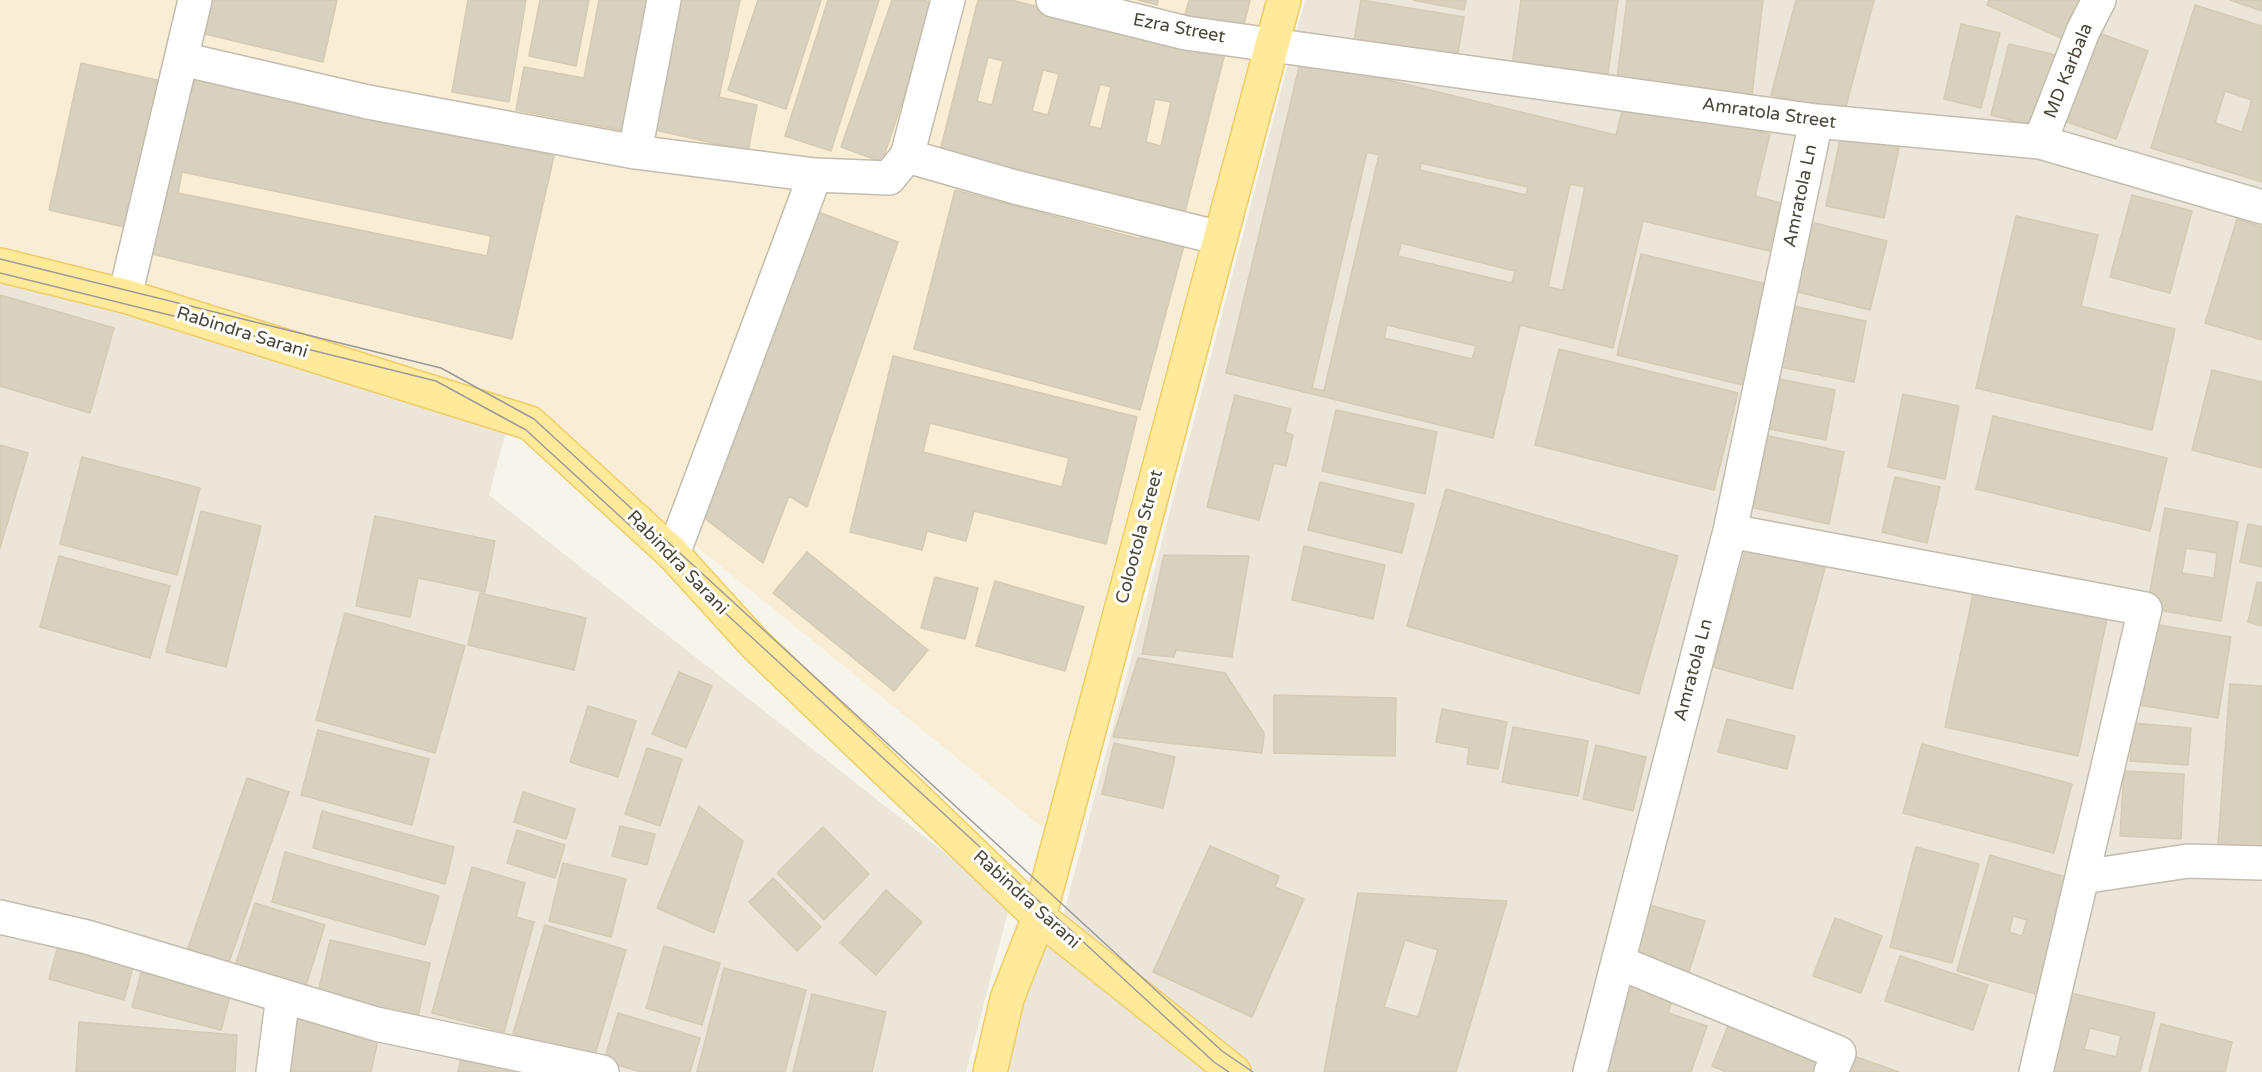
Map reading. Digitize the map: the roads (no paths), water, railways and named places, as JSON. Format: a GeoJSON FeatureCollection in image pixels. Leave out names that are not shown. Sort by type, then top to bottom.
{"type":"FeatureCollection","features":[{"type":"Feature","properties":{"kind":"main road","name":"Colootola Street"},"geometry":{"type":"LineString","coordinates":[[990,1072],[1007,999],[1039,917],[1270,44],[1284,0]]}},
{"type":"Feature","properties":{"kind":"main road","name":"Rabindra Sarani"},"geometry":{"type":"LineString","coordinates":[[0,265],[125,296],[530,423],[673,554],[754,644],[1039,917],[1234,1072]]}},
{"type":"Feature","properties":{"kind":"street"},"geometry":{"type":"LineString","coordinates":[[125,296],[195,0]]}},
{"type":"Feature","properties":{"kind":"street"},"geometry":{"type":"LineString","coordinates":[[635,152],[664,0]]}},
{"type":"Feature","properties":{"kind":"street"},"geometry":{"type":"LineString","coordinates":[[182,59],[368,102],[635,152],[815,175],[889,178],[907,156],[948,0]]}},
{"type":"Feature","properties":{"kind":"street","name":"Ezra Street"},"geometry":{"type":"LineString","coordinates":[[1053,0],[1186,33],[1270,44]]}},
{"type":"Feature","properties":{"kind":"street","name":"MD Karbala"},"geometry":{"type":"LineString","coordinates":[[2040,142],[2083,31],[2099,0]]}},
{"type":"Feature","properties":{"kind":"street","name":"Amratola Street"},"geometry":{"type":"LineString","coordinates":[[1270,44],[1816,121],[2040,142],[2262,207]]}},
{"type":"Feature","properties":{"kind":"street","name":"Amratola Ln"},"geometry":{"type":"LineString","coordinates":[[1590,1072],[1730,531],[1816,121]]}},
{"type":"Feature","properties":{"kind":"street"},"geometry":{"type":"LineString","coordinates":[[907,156],[1015,187],[1220,238]]}},
{"type":"Feature","properties":{"kind":"street"},"geometry":{"type":"LineString","coordinates":[[673,554],[815,175]]}},
{"type":"Feature","properties":{"kind":"street"},"geometry":{"type":"LineString","coordinates":[[1730,531],[2145,609],[2036,1072]]}},
{"type":"Feature","properties":{"kind":"street"},"geometry":{"type":"LineString","coordinates":[[2082,877],[2188,861],[2262,863]]}},
{"type":"Feature","properties":{"kind":"street"},"geometry":{"type":"LineString","coordinates":[[0,917],[87,937],[376,1024],[602,1072]]}},
{"type":"Feature","properties":{"kind":"street"},"geometry":{"type":"LineString","coordinates":[[1618,962],[1839,1053],[1831,1072]]}},
{"type":"Feature","properties":{"kind":"street"},"geometry":{"type":"LineString","coordinates":[[273,1072],[283,996]]}},
{"type":"Feature","properties":{"kind":"tram line"},"geometry":{"type":"LineString","coordinates":[[0,259],[441,368],[534,419],[1222,1051],[1253,1072]]}},
{"type":"Feature","properties":{"kind":"tram line"},"geometry":{"type":"LineString","coordinates":[[0,273],[436,381],[526,430],[1214,1062],[1229,1072]]}}]}
